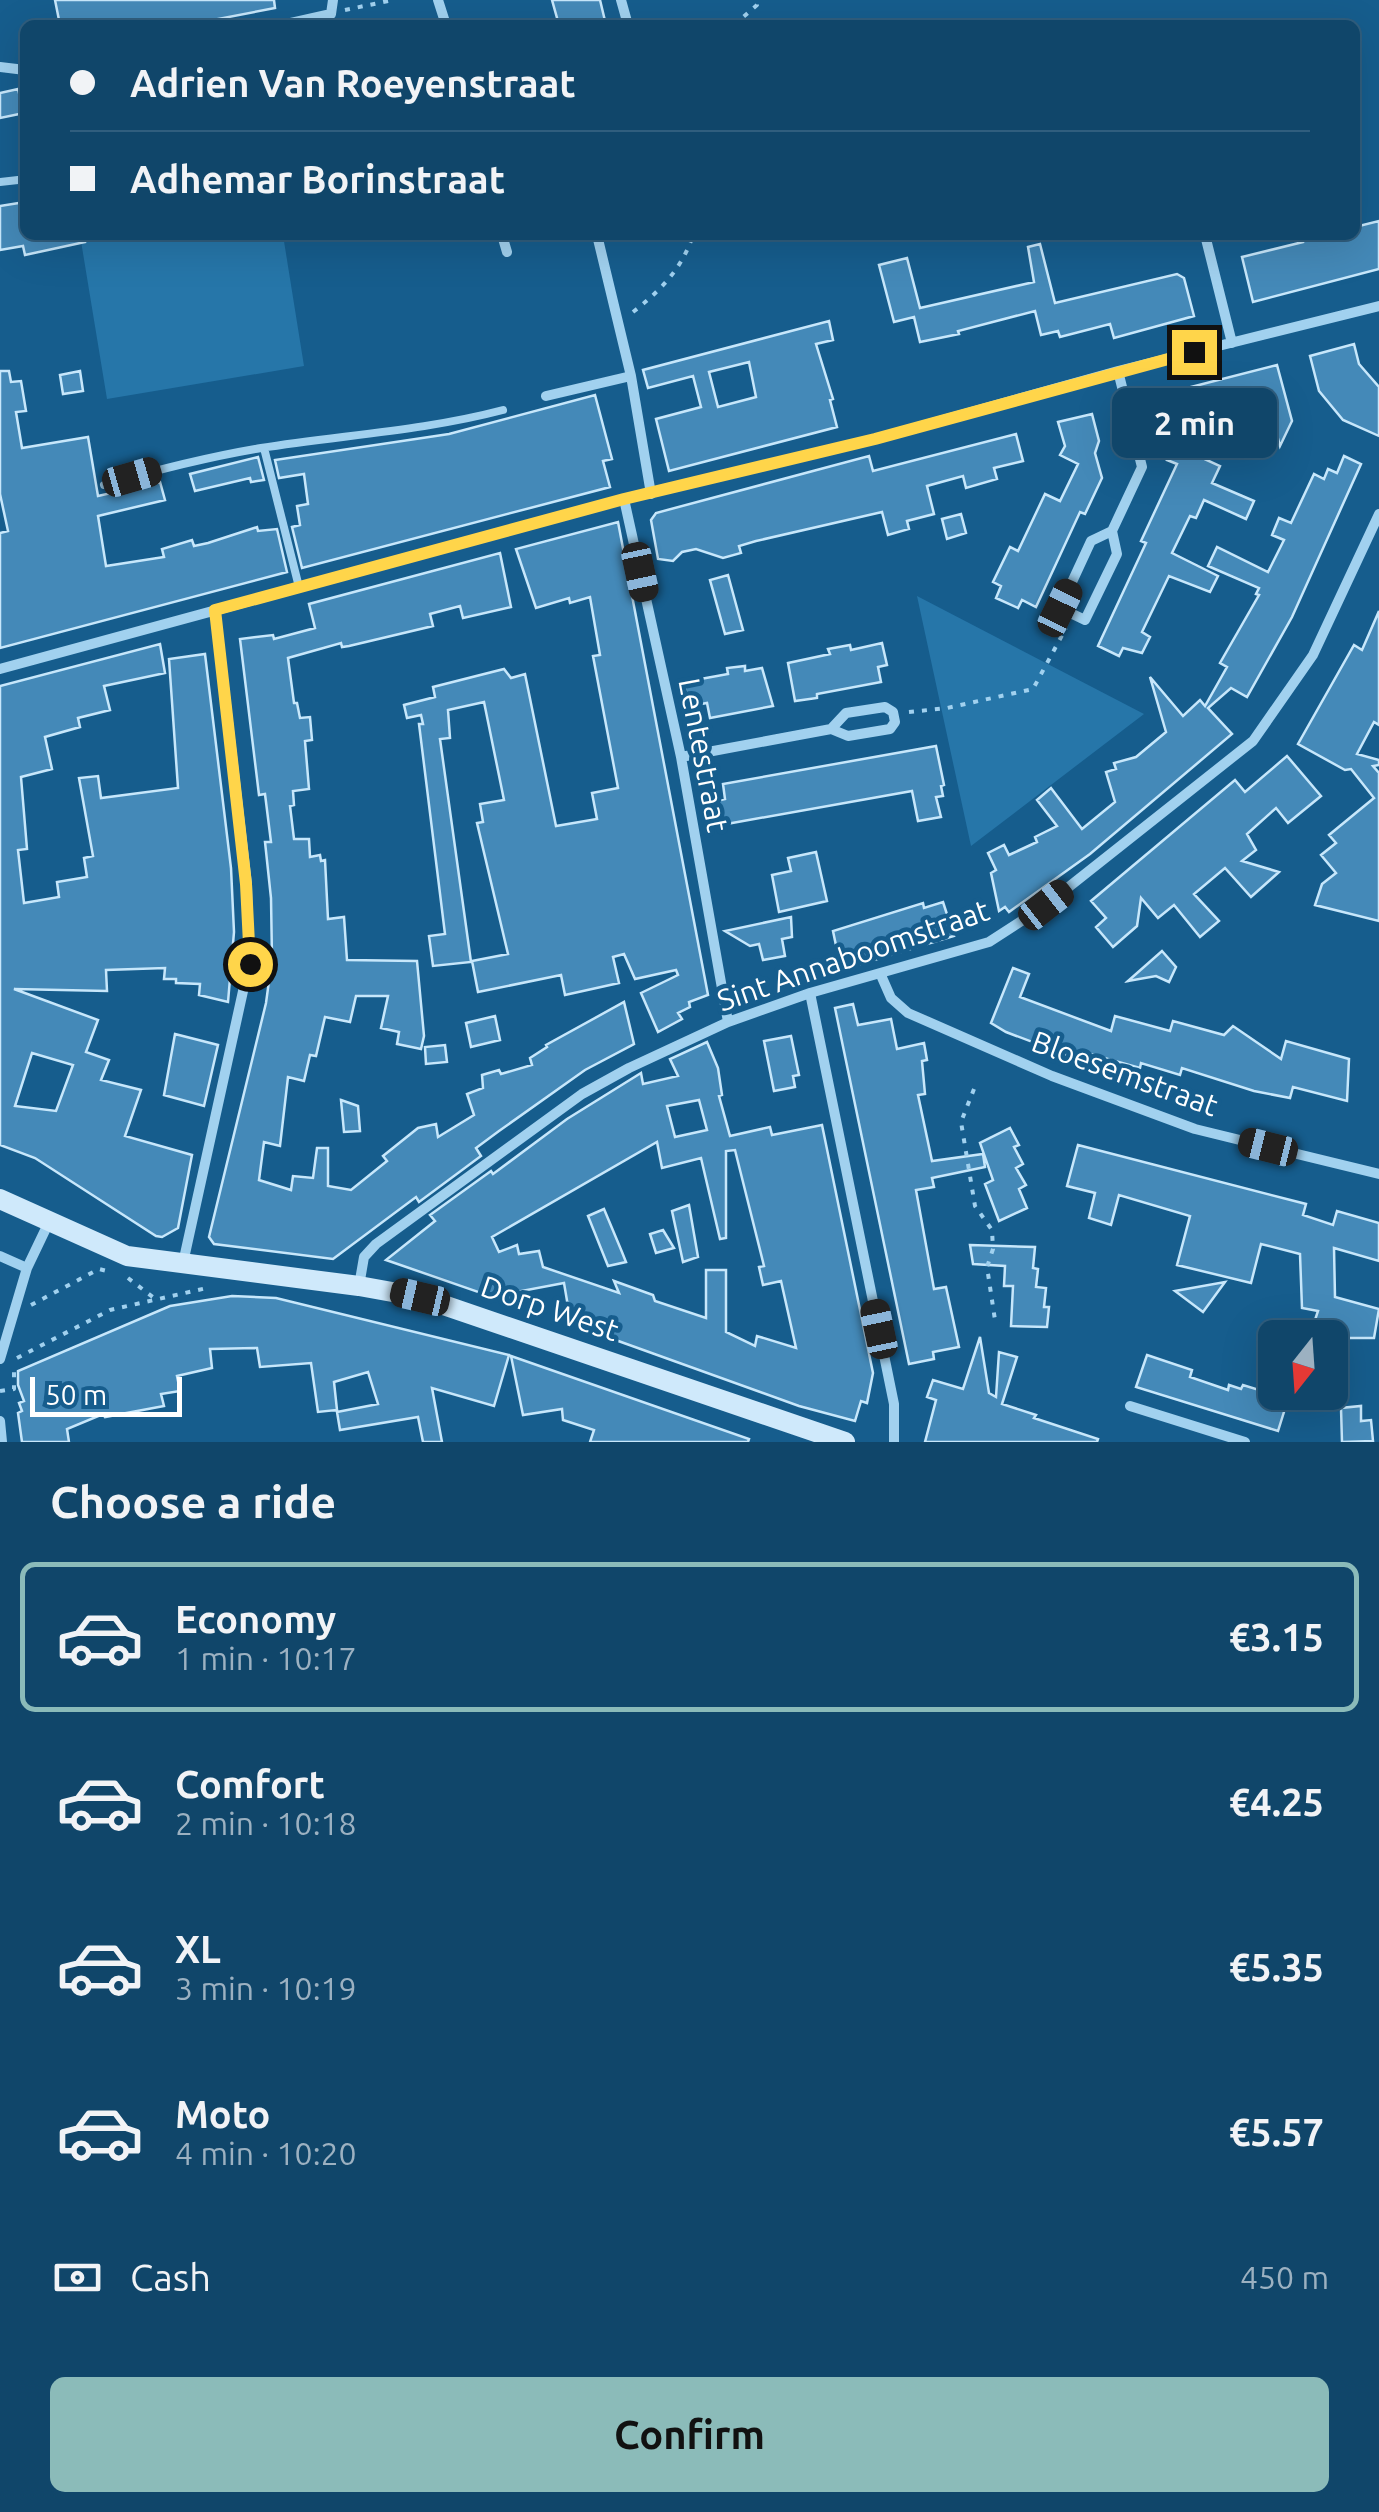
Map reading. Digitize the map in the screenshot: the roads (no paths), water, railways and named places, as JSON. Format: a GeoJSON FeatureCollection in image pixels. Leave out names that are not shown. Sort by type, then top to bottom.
{"type":"FeatureCollection","features":[{"type":"Feature","properties":{"kind":"main road","name":"Dorp West"},"geometry":{"type":"LineString","coordinates":[[0,1199],[127,1256],[360,1286],[450,1306],[845,1442]]}},
{"type":"Feature","properties":{"kind":"street"},"geometry":{"type":"LineString","coordinates":[[304,20],[331,14],[333,0]]}},
{"type":"Feature","properties":{"kind":"street"},"geometry":{"type":"LineString","coordinates":[[503,240],[507,252]]}},
{"type":"Feature","properties":{"kind":"street"},"geometry":{"type":"LineString","coordinates":[[598,240],[631,376],[651,494]]}},
{"type":"Feature","properties":{"kind":"street"},"geometry":{"type":"LineString","coordinates":[[1206,240],[1232,343]]}},
{"type":"Feature","properties":{"kind":"street"},"geometry":{"type":"LineString","coordinates":[[0,669],[624,499],[875,439],[1118,371],[1379,306]]}},
{"type":"Feature","properties":{"kind":"street"},"geometry":{"type":"LineString","coordinates":[[1112,531],[1117,554],[1085,620],[1060,608],[1091,542],[1112,531],[1142,468],[1118,371]]}},
{"type":"Feature","properties":{"kind":"street"},"geometry":{"type":"LineString","coordinates":[[546,396],[631,376]]}},
{"type":"Feature","properties":{"kind":"street","name":"Lentestraat"},"geometry":{"type":"LineString","coordinates":[[624,499],[681,757],[728,1022]]}},
{"type":"Feature","properties":{"kind":"street","name":"Sint Annaboomstraat"},"geometry":{"type":"LineString","coordinates":[[360,1286],[364,1256],[376,1244],[582,1094],[728,1022],[810,993],[989,942],[1046,905],[1252,741],[1314,655],[1379,514]]}},
{"type":"Feature","properties":{"kind":"street"},"geometry":{"type":"LineString","coordinates":[[184,1263],[250,964],[246,884],[215,610]]}},
{"type":"Feature","properties":{"kind":"street"},"geometry":{"type":"LineString","coordinates":[[681,757],[831,729],[848,736],[890,729],[895,722],[890,708],[846,713],[831,729]]}},
{"type":"Feature","properties":{"kind":"street","name":"Bloesemstraat"},"geometry":{"type":"LineString","coordinates":[[880,973],[891,998],[908,1013],[1052,1076],[1195,1129],[1379,1174]]}},
{"type":"Feature","properties":{"kind":"street"},"geometry":{"type":"LineString","coordinates":[[810,993],[894,1404],[894,1442]]}},
{"type":"Feature","properties":{"kind":"street"},"geometry":{"type":"LineString","coordinates":[[0,1360],[26,1268],[48,1222]]}},
{"type":"Feature","properties":{"kind":"street"},"geometry":{"type":"LineString","coordinates":[[0,1256],[26,1268]]}},
{"type":"Feature","properties":{"kind":"street"},"geometry":{"type":"LineString","coordinates":[[1130,1406],[1245,1442]]}},
{"type":"Feature","properties":{"kind":"street"},"geometry":{"type":"LineString","coordinates":[[0,1421],[2,1442]]}},
{"type":"Feature","properties":{"kind":"lane"},"geometry":{"type":"LineString","coordinates":[[0,182],[18,180]]}},
{"type":"Feature","properties":{"kind":"lane"},"geometry":{"type":"LineString","coordinates":[[104,485],[187,462],[450,424],[503,410]]}},
{"type":"Feature","properties":{"kind":"lane"},"geometry":{"type":"LineString","coordinates":[[264,448],[299,587]]}}]}
